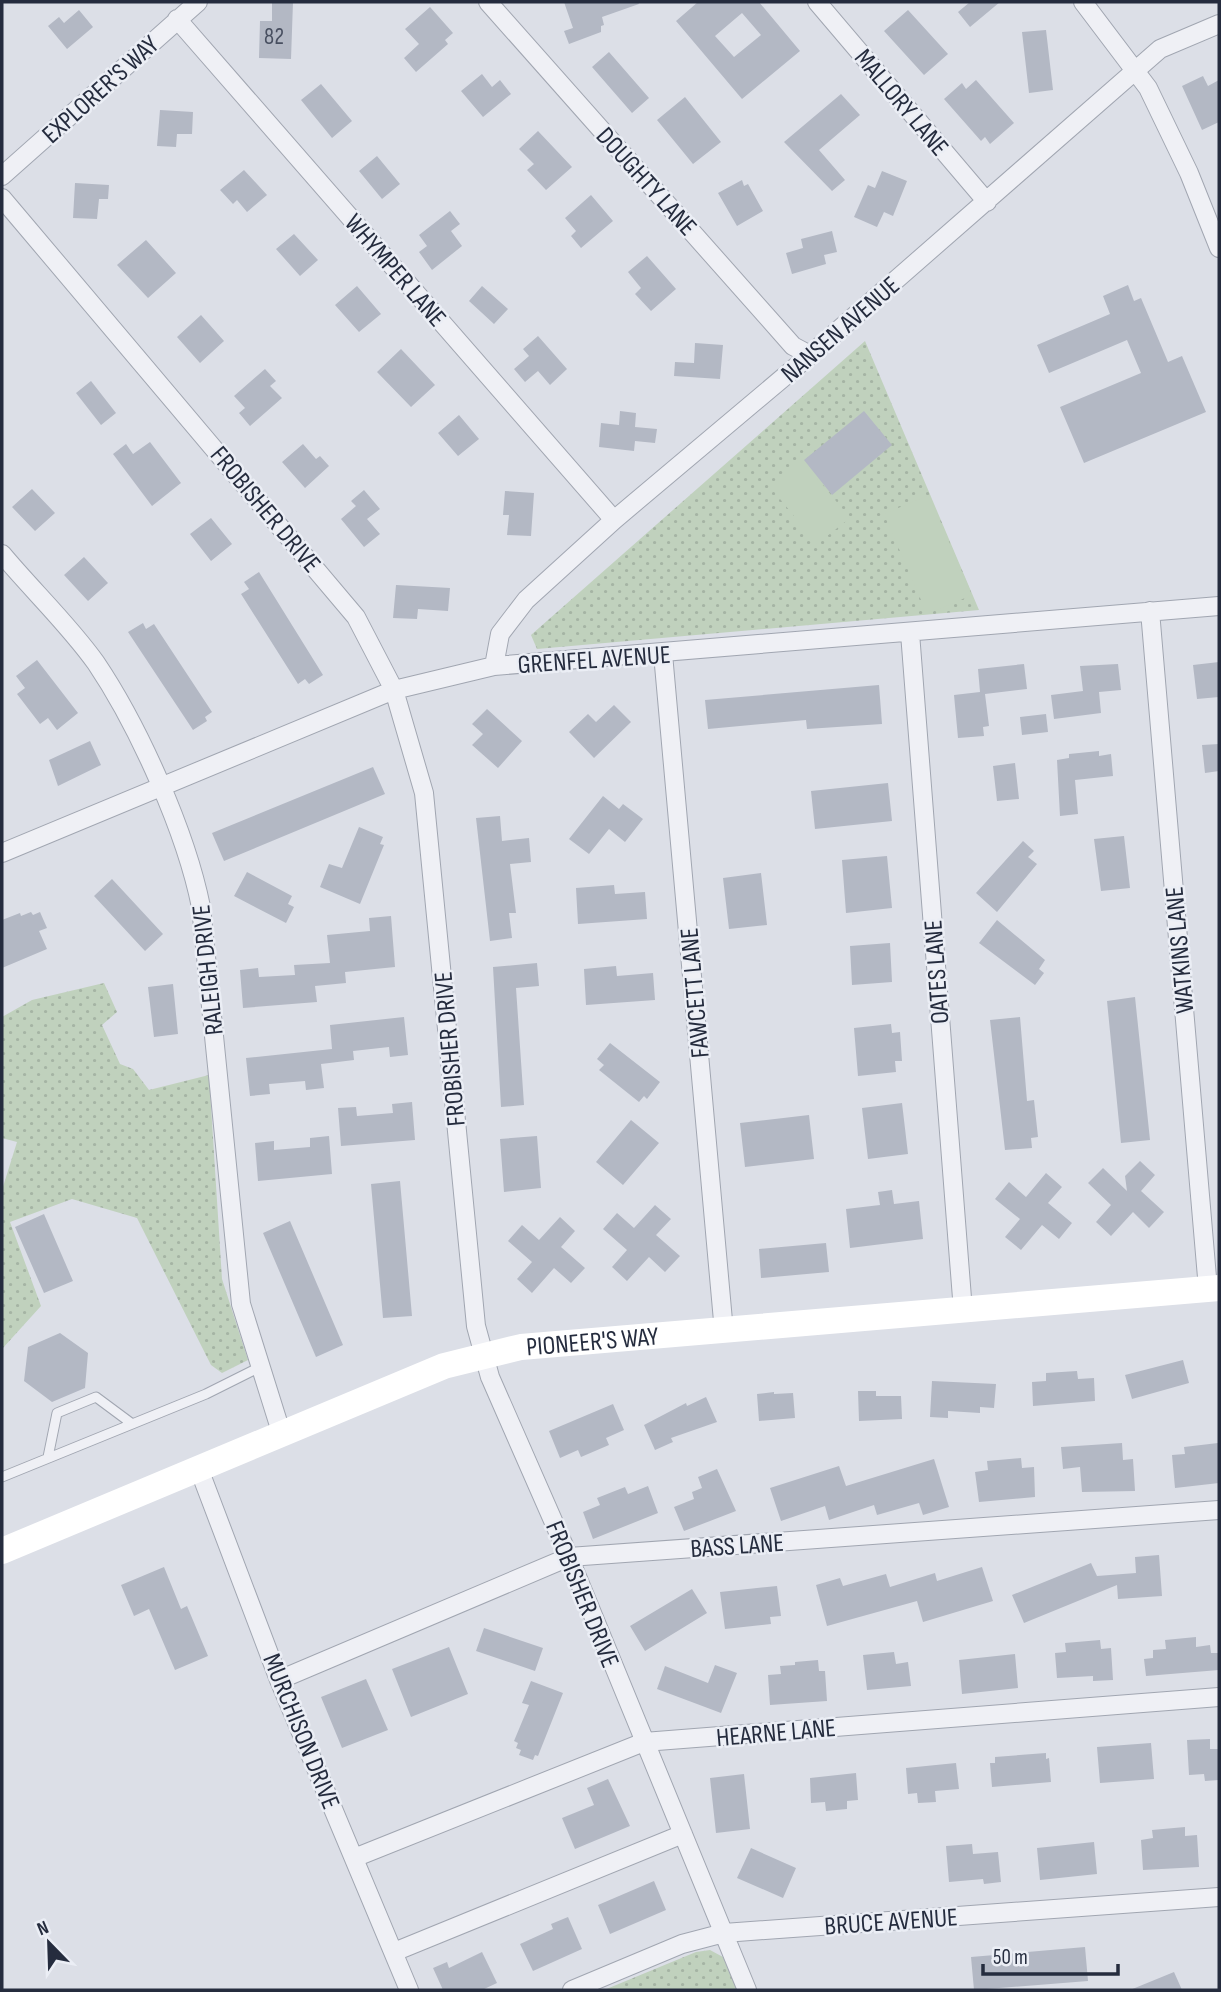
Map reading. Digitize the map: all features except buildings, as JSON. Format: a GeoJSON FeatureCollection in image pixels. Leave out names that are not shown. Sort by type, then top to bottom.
{"type":"FeatureCollection","features":[{"type":"Feature","properties":{"kind":"main road","name":"PIONEER'S WAY"},"geometry":{"type":"LineString","coordinates":[[2,1551],[444,1366],[521,1347],[724,1332],[1214,1288]]}},
{"type":"Feature","properties":{"kind":"street","name":"EXPLORER'S WAY"},"geometry":{"type":"LineString","coordinates":[[2,176],[198,2]]}},
{"type":"Feature","properties":{"kind":"street","name":"DOUGHTY LANE"},"geometry":{"type":"LineString","coordinates":[[488,2],[793,346],[810,355]]}},
{"type":"Feature","properties":{"kind":"street","name":"MALLORY LANE"},"geometry":{"type":"LineString","coordinates":[[817,2],[987,202]]}},
{"type":"Feature","properties":{"kind":"street"},"geometry":{"type":"LineString","coordinates":[[1083,2],[1148,88],[1189,173],[1219,248]]}},
{"type":"Feature","properties":{"kind":"street","name":"WHYMPER LANE"},"geometry":{"type":"LineString","coordinates":[[177,19],[614,520]]}},
{"type":"Feature","properties":{"kind":"street","name":"NANSEN AVENUE"},"geometry":{"type":"LineString","coordinates":[[494,666],[500,634],[526,600],[614,520],[810,355],[1160,49],[1219,24]]}},
{"type":"Feature","properties":{"kind":"street","name":"FROBISHER DRIVE"},"geometry":{"type":"LineString","coordinates":[[2,198],[356,617],[394,690],[424,793],[476,1326],[484,1356],[490,1377],[569,1557],[747,1990]]}},
{"type":"Feature","properties":{"kind":"street","name":"RALEIGH DRIVE"},"geometry":{"type":"LineString","coordinates":[[2,554],[95,662],[125,714],[159,785],[196,881],[201,907],[241,1304],[282,1435]]}},
{"type":"Feature","properties":{"kind":"street","name":"GRENFEL AVENUE"},"geometry":{"type":"LineString","coordinates":[[2,853],[159,785],[394,690],[494,666],[1219,606]]}},
{"type":"Feature","properties":{"kind":"street","name":"WATKINS LANE"},"geometry":{"type":"LineString","coordinates":[[1150,611],[1214,1288]]}},
{"type":"Feature","properties":{"kind":"street","name":"OATES LANE"},"geometry":{"type":"LineString","coordinates":[[910,633],[963,1311]]}},
{"type":"Feature","properties":{"kind":"street","name":"FAWCETT LANE"},"geometry":{"type":"LineString","coordinates":[[663,654],[724,1332]]}},
{"type":"Feature","properties":{"kind":"street","name":"MURCHISON DRIVE"},"geometry":{"type":"LineString","coordinates":[[199,1469],[279,1679],[410,1990]]}},
{"type":"Feature","properties":{"kind":"street","name":"BASS LANE"},"geometry":{"type":"LineString","coordinates":[[279,1679],[569,1557],[1219,1510]]}},
{"type":"Feature","properties":{"kind":"street","name":"HEARNE LANE"},"geometry":{"type":"LineString","coordinates":[[354,1857],[644,1742],[1219,1697]]}},
{"type":"Feature","properties":{"kind":"street"},"geometry":{"type":"LineString","coordinates":[[394,1952],[683,1835]]}},
{"type":"Feature","properties":{"kind":"street","name":"BRUCE AVENUE"},"geometry":{"type":"LineString","coordinates":[[572,1990],[682,1944],[724,1933],[1219,1897]]}},
{"type":"Feature","properties":{"kind":"lane"},"geometry":{"type":"LineString","coordinates":[[2,1477],[260,1367]]}},
{"type":"Feature","properties":{"kind":"lane"},"geometry":{"type":"LineString","coordinates":[[48,1457],[57,1413],[96,1397],[131,1423]]}},
{"type":"Feature","properties":{"kind":"green space"},"geometry":{"type":"Polygon","coordinates":[[[865,341],[979,610],[537,649],[531,635],[865,341]]]}},
{"type":"Feature","properties":{"kind":"green space"},"geometry":{"type":"Polygon","coordinates":[[[803,461],[850,518],[817,544],[771,488],[803,461]]]}},
{"type":"Feature","properties":{"kind":"green space"},"geometry":{"type":"Polygon","coordinates":[[[929,495],[972,595],[927,614],[884,514],[929,495]]]}},
{"type":"Feature","properties":{"kind":"green space"},"geometry":{"type":"Polygon","coordinates":[[[104,983],[117,1012],[102,1025],[120,1064],[133,1069],[149,1090],[209,1075],[222,1279],[248,1360],[222,1373],[211,1365],[137,1218],[72,1199],[10,1222],[41,1306],[2,1349],[2,1190],[17,1142],[2,1138],[2,1017],[32,1000],[104,983]]]}},
{"type":"Feature","properties":{"kind":"green space"},"geometry":{"type":"Polygon","coordinates":[[[710,1950],[723,1957],[737,1990],[604,1990],[696,1952],[710,1950]]]}}]}
